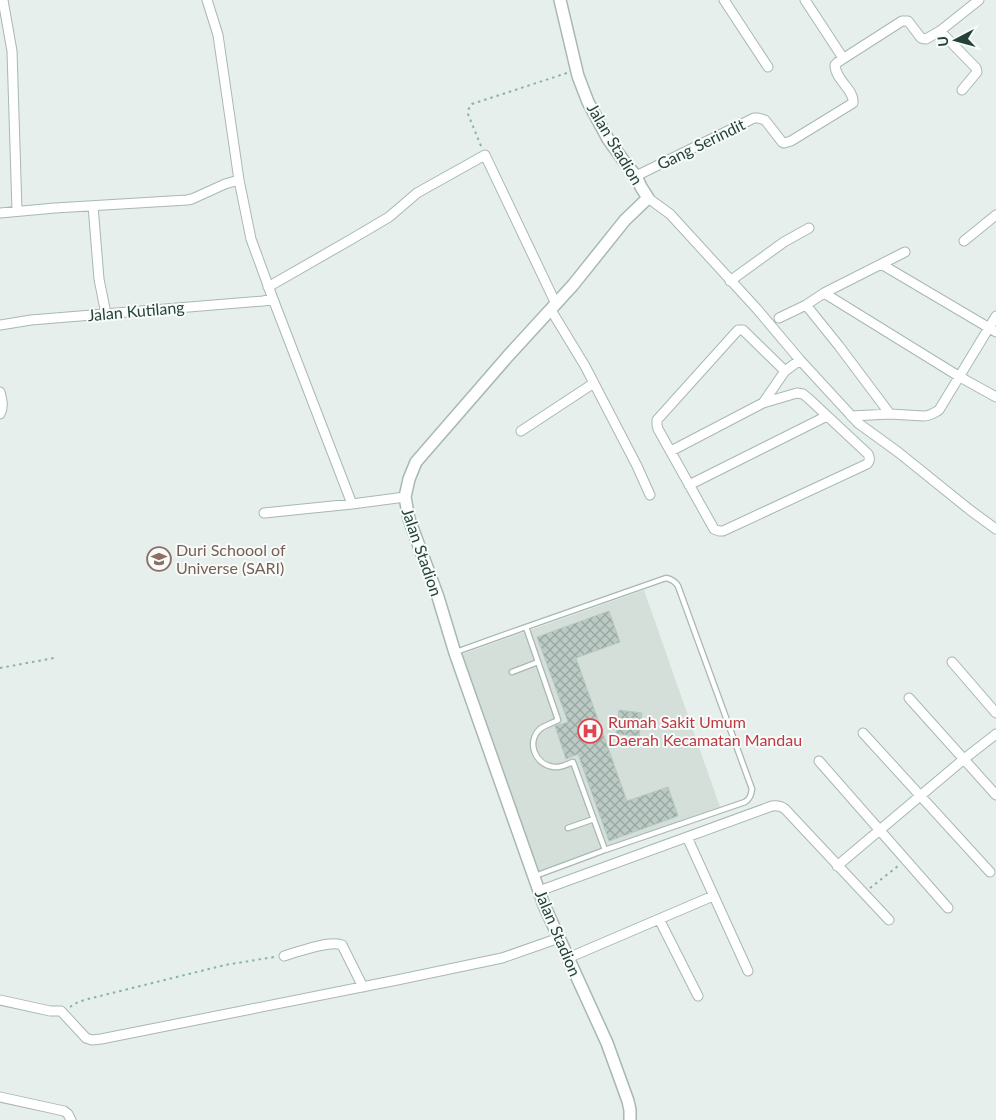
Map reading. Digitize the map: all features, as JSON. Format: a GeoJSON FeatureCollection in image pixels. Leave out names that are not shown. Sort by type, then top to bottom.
{"type":"FeatureCollection","features":[{"type":"Feature","properties":{"kind":"street"},"geometry":{"type":"LineString","coordinates":[[3,0],[12,51],[17,211]]}},
{"type":"Feature","properties":{"kind":"street"},"geometry":{"type":"LineString","coordinates":[[207,0],[218,35],[239,180],[251,240],[352,504]]}},
{"type":"Feature","properties":{"kind":"street","name":"Jalan Stadion"},"geometry":{"type":"LineString","coordinates":[[560,0],[576,70],[588,102],[608,138],[636,176],[648,198],[625,220],[553,307],[416,462],[409,479],[405,497],[409,519],[438,597],[455,653],[539,891],[607,1044],[628,1101],[630,1120]]}},
{"type":"Feature","properties":{"kind":"street"},"geometry":{"type":"LineString","coordinates":[[724,0],[768,66]]}},
{"type":"Feature","properties":{"kind":"street"},"geometry":{"type":"LineString","coordinates":[[805,0],[843,58],[904,21],[908,21],[922,39],[926,38],[940,31],[979,0]]}},
{"type":"Feature","properties":{"kind":"street"},"geometry":{"type":"LineString","coordinates":[[940,31],[976,68],[977,72],[962,90]]}},
{"type":"Feature","properties":{"kind":"street","name":"Gang Serindit"},"geometry":{"type":"LineString","coordinates":[[636,176],[754,118],[765,120],[782,142],[791,141],[853,104],[853,97],[836,72],[835,65],[843,58]]}},
{"type":"Feature","properties":{"kind":"street"},"geometry":{"type":"LineString","coordinates":[[268,287],[389,216],[417,193],[485,155],[553,307],[650,495]]}},
{"type":"Feature","properties":{"kind":"street"},"geometry":{"type":"LineString","coordinates":[[0,213],[186,200],[239,180]]}},
{"type":"Feature","properties":{"kind":"street"},"geometry":{"type":"LineString","coordinates":[[648,198],[670,214],[858,423],[996,529]]}},
{"type":"Feature","properties":{"kind":"street"},"geometry":{"type":"LineString","coordinates":[[93,206],[98,279],[106,314]]}},
{"type":"Feature","properties":{"kind":"street"},"geometry":{"type":"LineString","coordinates":[[964,241],[996,215]]}},
{"type":"Feature","properties":{"kind":"street"},"geometry":{"type":"LineString","coordinates":[[730,281],[784,242],[809,228]]}},
{"type":"Feature","properties":{"kind":"street"},"geometry":{"type":"LineString","coordinates":[[779,318],[905,252]]}},
{"type":"Feature","properties":{"kind":"street"},"geometry":{"type":"LineString","coordinates":[[881,264],[992,330]]}},
{"type":"Feature","properties":{"kind":"street"},"geometry":{"type":"LineString","coordinates":[[824,293],[996,397]]}},
{"type":"Feature","properties":{"kind":"street","name":"Jalan Kutilang"},"geometry":{"type":"LineString","coordinates":[[0,325],[31,320],[273,299]]}},
{"type":"Feature","properties":{"kind":"street"},"geometry":{"type":"LineString","coordinates":[[806,305],[890,414]]}},
{"type":"Feature","properties":{"kind":"street"},"geometry":{"type":"LineString","coordinates":[[851,416],[890,414],[930,416],[935,413],[939,410],[992,330],[996,316]]}},
{"type":"Feature","properties":{"kind":"street"},"geometry":{"type":"LineString","coordinates":[[671,451],[763,403],[793,394],[803,394],[868,454],[870,458],[867,464],[723,531],[714,529],[658,429],[656,425],[658,420],[738,330],[743,330],[785,371]]}},
{"type":"Feature","properties":{"kind":"street"},"geometry":{"type":"LineString","coordinates":[[763,403],[785,371],[800,360]]}},
{"type":"Feature","properties":{"kind":"street"},"geometry":{"type":"LineString","coordinates":[[522,431],[594,384]]}},
{"type":"Feature","properties":{"kind":"street"},"geometry":{"type":"LineString","coordinates":[[0,392],[2,401],[0,414]]}},
{"type":"Feature","properties":{"kind":"street"},"geometry":{"type":"LineString","coordinates":[[689,484],[827,416]]}},
{"type":"Feature","properties":{"kind":"street"},"geometry":{"type":"LineString","coordinates":[[264,513],[405,497]]}},
{"type":"Feature","properties":{"kind":"street"},"geometry":{"type":"LineString","coordinates":[[952,662],[996,713]]}},
{"type":"Feature","properties":{"kind":"street"},"geometry":{"type":"LineString","coordinates":[[909,698],[996,795]]}},
{"type":"Feature","properties":{"kind":"street"},"geometry":{"type":"LineString","coordinates":[[863,733],[990,872]]}},
{"type":"Feature","properties":{"kind":"street"},"geometry":{"type":"LineString","coordinates":[[837,866],[920,795],[996,734]]}},
{"type":"Feature","properties":{"kind":"street"},"geometry":{"type":"LineString","coordinates":[[819,761],[948,908]]}},
{"type":"Feature","properties":{"kind":"street"},"geometry":{"type":"LineString","coordinates":[[539,891],[777,805],[785,810],[889,920]]}},
{"type":"Feature","properties":{"kind":"street"},"geometry":{"type":"LineString","coordinates":[[687,837],[748,971]]}},
{"type":"Feature","properties":{"kind":"street"},"geometry":{"type":"LineString","coordinates":[[568,958],[713,896]]}},
{"type":"Feature","properties":{"kind":"street"},"geometry":{"type":"LineString","coordinates":[[659,919],[698,996]]}},
{"type":"Feature","properties":{"kind":"street"},"geometry":{"type":"LineString","coordinates":[[0,1000],[50,1012],[61,1011],[86,1038],[92,1040],[502,958],[559,938]]}},
{"type":"Feature","properties":{"kind":"street"},"geometry":{"type":"LineString","coordinates":[[284,956],[331,944],[340,944],[363,987]]}},
{"type":"Feature","properties":{"kind":"street"},"geometry":{"type":"LineString","coordinates":[[0,1097],[64,1112],[68,1114],[71,1120]]}},
{"type":"Feature","properties":{"kind":"lane"},"geometry":{"type":"LineString","coordinates":[[455,653],[670,578],[678,586],[752,789],[749,799],[744,802],[605,850],[534,877]]}},
{"type":"Feature","properties":{"kind":"lane"},"geometry":{"type":"LineString","coordinates":[[526,627],[558,720],[540,728],[533,747],[539,760],[552,767],[560,767],[573,762],[605,850]]}},
{"type":"Feature","properties":{"kind":"lane"},"geometry":{"type":"LineString","coordinates":[[512,672],[538,662]]}},
{"type":"Feature","properties":{"kind":"lane"},"geometry":{"type":"LineString","coordinates":[[568,828],[594,819]]}},
{"type":"Feature","properties":{"kind":"path"},"geometry":{"type":"LineString","coordinates":[[485,155],[468,114],[472,104],[576,70]]}},
{"type":"Feature","properties":{"kind":"path"},"geometry":{"type":"LineString","coordinates":[[0,668],[54,658]]}},
{"type":"Feature","properties":{"kind":"path"},"geometry":{"type":"LineString","coordinates":[[864,893],[906,860]]}},
{"type":"Feature","properties":{"kind":"path"},"geometry":{"type":"LineString","coordinates":[[61,1011],[88,999],[225,966],[284,956]]}},
{"type":"Feature","properties":{"kind":"shaded area","name":"Rumah Sakit Umum Daerah Kecamatan Mandau"},"geometry":{"type":"Polygon","coordinates":[[[644,590],[720,807],[537,872],[460,655],[644,590]]]}},
{"type":"Feature","properties":{"kind":"building"},"geometry":{"type":"Polygon","coordinates":[[[609,611],[620,642],[576,658],[627,801],[668,787],[678,816],[609,841],[578,754],[566,759],[555,726],[568,722],[537,637],[609,611]]]}},
{"type":"Feature","properties":{"kind":"building"},"geometry":{"type":"Polygon","coordinates":[[[619,710],[642,713],[639,736],[616,734],[619,710]]]}},
{"type":"Feature","properties":{"kind":"place","name":"Duri Schoool of Universe (SARI)"},"geometry":{"type":"Point","coordinates":[159,559]}},
{"type":"Feature","properties":{"kind":"place","name":"Rumah Sakit Umum Daerah Kecamatan Mandau"},"geometry":{"type":"Point","coordinates":[590,731]}}]}
